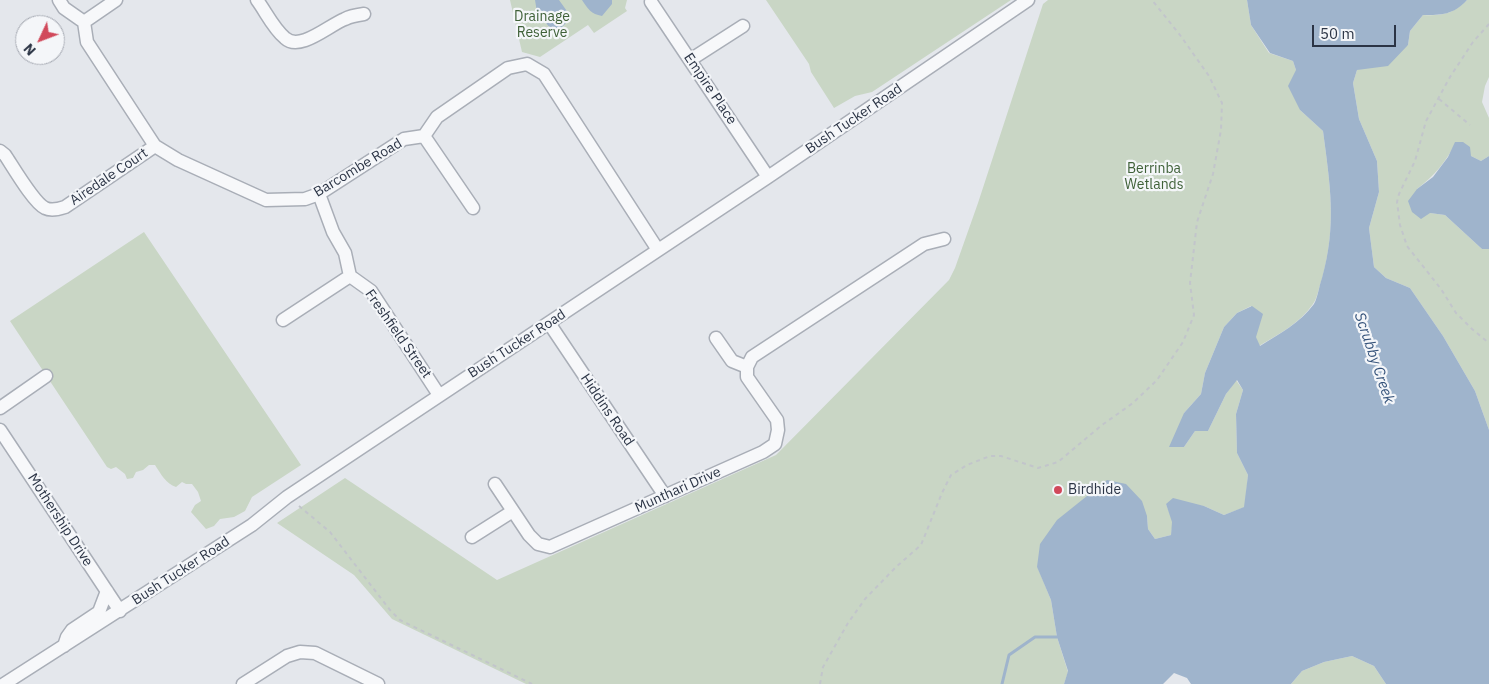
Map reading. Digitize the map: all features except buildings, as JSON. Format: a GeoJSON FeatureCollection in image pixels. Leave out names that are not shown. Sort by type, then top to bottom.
{"type":"FeatureCollection","features":[{"type":"Feature","properties":{"kind":"street"},"geometry":{"type":"LineString","coordinates":[[59,0],[64,8],[84,22],[116,0]]}},
{"type":"Feature","properties":{"kind":"street"},"geometry":{"type":"LineString","coordinates":[[257,0],[286,40],[298,43],[345,18],[364,14]]}},
{"type":"Feature","properties":{"kind":"street","name":"Bush Tucker Road"},"geometry":{"type":"LineString","coordinates":[[4,684],[252,525],[287,496],[768,177],[1028,0]]}},
{"type":"Feature","properties":{"kind":"street","name":"Empire Place"},"geometry":{"type":"LineString","coordinates":[[651,2],[768,177]]}},
{"type":"Feature","properties":{"kind":"street","name":"Barcombe Road"},"geometry":{"type":"LineString","coordinates":[[84,22],[87,42],[155,146],[178,160],[266,200],[306,199],[320,194],[404,139],[424,136]]}},
{"type":"Feature","properties":{"kind":"street"},"geometry":{"type":"LineString","coordinates":[[690,60],[743,26]]}},
{"type":"Feature","properties":{"kind":"street"},"geometry":{"type":"LineString","coordinates":[[473,208],[424,136],[437,117],[508,68],[527,64],[544,74],[658,250]]}},
{"type":"Feature","properties":{"kind":"street","name":"Airedale Court"},"geometry":{"type":"LineString","coordinates":[[0,151],[5,155],[36,200],[45,208],[56,210],[65,207],[155,146]]}},
{"type":"Feature","properties":{"kind":"street"},"geometry":{"type":"LineString","coordinates":[[282,320],[350,276],[345,253],[333,232],[320,194]]}},
{"type":"Feature","properties":{"kind":"street"},"geometry":{"type":"LineString","coordinates":[[716,338],[732,361],[747,368],[752,357],[916,249],[924,244],[944,239]]}},
{"type":"Feature","properties":{"kind":"street","name":"Freshfield Street"},"geometry":{"type":"LineString","coordinates":[[350,276],[371,291],[439,394]]}},
{"type":"Feature","properties":{"kind":"street","name":"Hiddins Road"},"geometry":{"type":"LineString","coordinates":[[549,323],[666,496]]}},
{"type":"Feature","properties":{"kind":"street","name":"Munthari Drive"},"geometry":{"type":"LineString","coordinates":[[496,484],[529,535],[538,544],[550,547],[763,452],[775,444],[778,430],[777,420],[747,377],[747,368]]}},
{"type":"Feature","properties":{"kind":"street"},"geometry":{"type":"LineString","coordinates":[[0,408],[46,376]]}},
{"type":"Feature","properties":{"kind":"street","name":"Mothership Drive"},"geometry":{"type":"LineString","coordinates":[[0,430],[120,611]]}},
{"type":"Feature","properties":{"kind":"street"},"geometry":{"type":"LineString","coordinates":[[472,537],[513,511]]}},
{"type":"Feature","properties":{"kind":"street"},"geometry":{"type":"LineString","coordinates":[[64,646],[72,630],[99,612],[107,591]]}},
{"type":"Feature","properties":{"kind":"street"},"geometry":{"type":"LineString","coordinates":[[244,684],[287,656],[300,652],[316,653],[378,684]]}},
{"type":"Feature","properties":{"kind":"path"},"geometry":{"type":"LineString","coordinates":[[820,684],[823,667],[848,623],[865,599],[896,567],[921,545],[951,475],[967,465],[990,456],[1002,456],[1038,468],[1058,462],[1102,425],[1133,403],[1157,380],[1184,342],[1194,315],[1190,283],[1197,222],[1213,174],[1221,130],[1222,103],[1209,76],[1152,0]]}},
{"type":"Feature","properties":{"kind":"path"},"geometry":{"type":"LineString","coordinates":[[1489,24],[1473,42],[1450,77],[1426,121],[1415,161],[1397,202],[1400,225],[1408,246],[1441,289],[1456,313],[1489,343]]}},
{"type":"Feature","properties":{"kind":"path"},"geometry":{"type":"LineString","coordinates":[[1439,99],[1470,125]]}},
{"type":"Feature","properties":{"kind":"path"},"geometry":{"type":"LineString","coordinates":[[299,506],[330,532],[390,610],[400,620],[532,684]]}},
{"type":"Feature","properties":{"kind":"green space","name":"Drainage Reserve"},"geometry":{"type":"Polygon","coordinates":[[[510,0],[627,0],[625,8],[627,11],[594,33],[588,25],[540,57],[522,52],[510,0]]]}},
{"type":"Feature","properties":{"kind":"green space"},"geometry":{"type":"Polygon","coordinates":[[[766,0],[1011,0],[872,92],[855,96],[834,108],[811,72],[809,64],[766,0]]]}},
{"type":"Feature","properties":{"kind":"green space","name":"Berrinba Wetlands"},"geometry":{"type":"Polygon","coordinates":[[[1048,0],[1247,0],[1251,25],[1269,53],[1293,61],[1296,70],[1300,110],[1323,131],[1331,205],[1327,259],[1313,304],[1302,317],[1259,346],[1251,306],[1237,313],[1224,327],[1205,373],[1201,394],[1184,413],[1184,447],[1195,431],[1208,431],[1226,394],[1236,380],[1243,390],[1236,414],[1237,453],[1248,475],[1245,507],[1224,515],[1204,506],[1166,504],[1173,522],[1171,535],[1155,539],[1148,529],[1147,516],[1037,566],[1051,600],[1057,637],[1068,672],[1064,684],[526,684],[392,619],[354,575],[277,523],[345,478],[497,580],[776,455],[949,280],[978,203],[1043,4],[1048,0]]]}},
{"type":"Feature","properties":{"kind":"green space"},"geometry":{"type":"Polygon","coordinates":[[[1467,0],[1489,0],[1489,77],[1482,102],[1489,118],[1489,156],[1481,161],[1471,156],[1456,142],[1439,168],[1417,189],[1430,213],[1445,215],[1482,249],[1489,249],[1489,430],[1475,391],[1443,336],[1410,288],[1386,278],[1374,267],[1369,228],[1379,192],[1377,161],[1359,119],[1353,83],[1357,70],[1408,45],[1410,31],[1423,15],[1447,13],[1467,0]]]}},
{"type":"Feature","properties":{"kind":"green space"},"geometry":{"type":"Polygon","coordinates":[[[144,232],[301,465],[252,497],[245,511],[234,517],[220,519],[214,526],[206,529],[191,512],[195,505],[201,501],[198,492],[192,484],[182,482],[176,487],[172,486],[155,465],[149,465],[143,470],[136,472],[133,478],[127,479],[125,474],[116,467],[111,469],[107,467],[10,321],[144,232]]]}},
{"type":"Feature","properties":{"kind":"green space"},"geometry":{"type":"Polygon","coordinates":[[[1352,656],[1374,666],[1386,684],[1291,684],[1302,671],[1324,662],[1352,656]]]}},
{"type":"Feature","properties":{"kind":"water"},"geometry":{"type":"Polygon","coordinates":[[[535,0],[559,0],[569,14],[569,20],[555,34],[537,12],[535,0]]]}},
{"type":"Feature","properties":{"kind":"water"},"geometry":{"type":"Polygon","coordinates":[[[582,0],[612,0],[612,4],[602,16],[590,11],[582,0]]]}},
{"type":"Feature","properties":{"kind":"water","name":"Scrubby Creek"},"geometry":{"type":"Polygon","coordinates":[[[1247,0],[1467,0],[1457,9],[1447,13],[1423,15],[1410,31],[1408,45],[1388,66],[1357,70],[1353,83],[1359,119],[1377,161],[1379,192],[1369,228],[1374,267],[1386,278],[1410,288],[1443,336],[1475,391],[1489,430],[1489,684],[1386,684],[1374,666],[1352,656],[1324,662],[1302,671],[1291,684],[1191,684],[1187,678],[1174,673],[1163,684],[1064,684],[1068,671],[1057,637],[1051,600],[1037,567],[1040,544],[1057,520],[1107,480],[1126,484],[1142,501],[1147,516],[1148,529],[1155,539],[1171,535],[1172,522],[1166,504],[1173,498],[1204,506],[1224,515],[1244,507],[1248,475],[1237,453],[1236,414],[1243,390],[1237,380],[1226,394],[1208,431],[1195,431],[1184,447],[1169,447],[1184,413],[1201,394],[1205,373],[1224,327],[1237,313],[1252,306],[1263,314],[1256,337],[1260,346],[1289,328],[1308,311],[1314,304],[1322,278],[1327,259],[1331,222],[1330,187],[1323,131],[1300,110],[1288,86],[1296,70],[1293,61],[1270,53],[1251,25],[1247,0]]]}},
{"type":"Feature","properties":{"kind":"water"},"geometry":{"type":"Polygon","coordinates":[[[1455,142],[1463,142],[1470,147],[1471,156],[1481,161],[1489,156],[1489,249],[1482,249],[1445,215],[1430,213],[1421,219],[1412,212],[1408,201],[1417,189],[1433,177],[1448,157],[1455,142]]]}},
{"type":"Feature","properties":{"kind":"waterway"},"geometry":{"type":"LineString","coordinates":[[1002,684],[1009,655],[1035,637],[1057,637]]}},
{"type":"Feature","properties":{"kind":"place","name":"Birdhide"},"geometry":{"type":"Point","coordinates":[1058,490]}}]}
